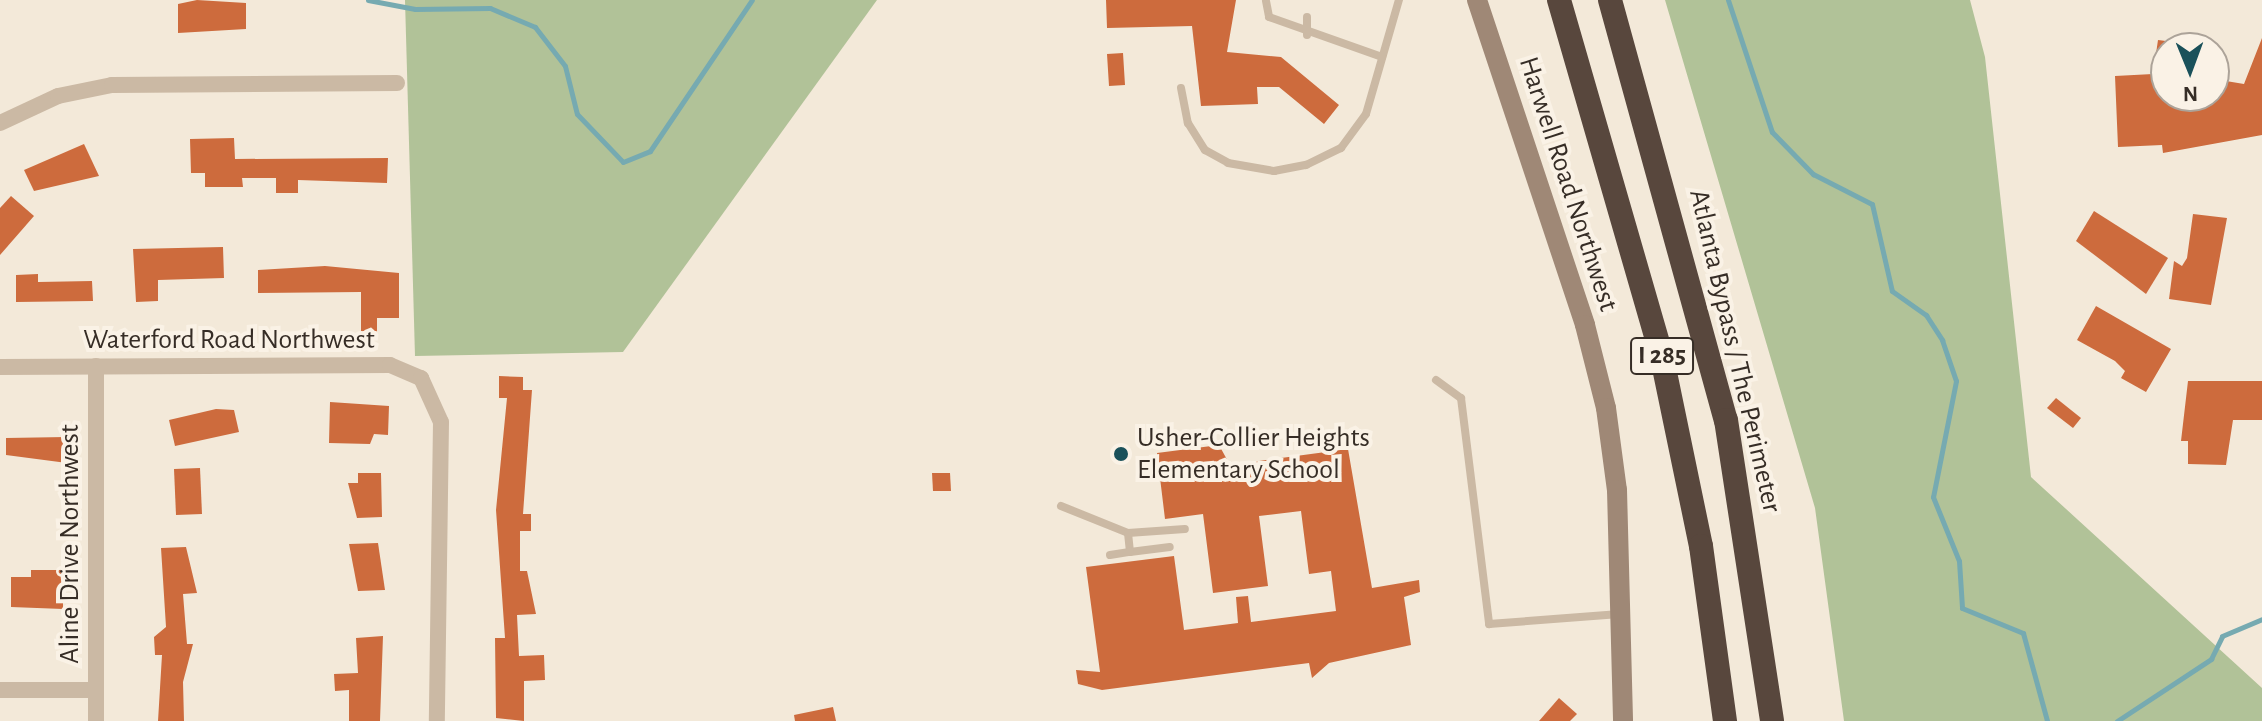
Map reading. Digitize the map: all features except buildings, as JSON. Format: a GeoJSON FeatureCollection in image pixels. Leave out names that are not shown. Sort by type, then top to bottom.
{"type":"FeatureCollection","features":[{"type":"Feature","properties":{"kind":"highway","name":"I 285"},"geometry":{"type":"LineString","coordinates":[[1559,0],[1662,358],[1701,546],[1725,721]]}},
{"type":"Feature","properties":{"kind":"highway","name":"Atlanta Bypass / The Perimeter"},"geometry":{"type":"LineString","coordinates":[[1610,0],[1726,420],[1772,721]]}},
{"type":"Feature","properties":{"kind":"street","name":"Harwell Road Northwest"},"geometry":{"type":"LineString","coordinates":[[1477,0],[1585,325],[1606,408],[1617,490],[1623,721]]}},
{"type":"Feature","properties":{"kind":"street"},"geometry":{"type":"LineString","coordinates":[[0,123],[58,96],[112,85],[397,83]]}},
{"type":"Feature","properties":{"kind":"street","name":"Waterford Road Northwest"},"geometry":{"type":"LineString","coordinates":[[0,367],[390,365],[432,391],[440,454],[437,721]]}},
{"type":"Feature","properties":{"kind":"street","name":"Aline Drive Northwest"},"geometry":{"type":"LineString","coordinates":[[96,366],[96,721]]}},
{"type":"Feature","properties":{"kind":"street"},"geometry":{"type":"LineString","coordinates":[[0,690],[96,690]]}},
{"type":"Feature","properties":{"kind":"lane"},"geometry":{"type":"LineString","coordinates":[[1181,88],[1188,123],[1205,150],[1228,163],[1274,171],[1341,148],[1366,114],[1399,0]]}},
{"type":"Feature","properties":{"kind":"lane"},"geometry":{"type":"LineString","coordinates":[[1266,1],[1269,17],[1307,35],[1382,57]]}},
{"type":"Feature","properties":{"kind":"lane"},"geometry":{"type":"LineString","coordinates":[[1307,17],[1307,35]]}},
{"type":"Feature","properties":{"kind":"lane"},"geometry":{"type":"LineString","coordinates":[[1436,380],[1461,398],[1489,624],[1620,614]]}},
{"type":"Feature","properties":{"kind":"lane"},"geometry":{"type":"LineString","coordinates":[[1061,506],[1128,533],[1185,529]]}},
{"type":"Feature","properties":{"kind":"lane"},"geometry":{"type":"LineString","coordinates":[[1128,533],[1130,552]]}},
{"type":"Feature","properties":{"kind":"lane"},"geometry":{"type":"LineString","coordinates":[[1110,555],[1170,547]]}},
{"type":"Feature","properties":{"kind":"green space"},"geometry":{"type":"Polygon","coordinates":[[[405,0],[877,0],[623,352],[415,356],[405,0]]]}},
{"type":"Feature","properties":{"kind":"green space"},"geometry":{"type":"Polygon","coordinates":[[[1665,0],[1970,0],[1985,57],[2031,477],[2262,688],[2262,721],[1844,721],[1815,508],[1665,0]]]}},
{"type":"Feature","properties":{"kind":"waterway"},"geometry":{"type":"LineString","coordinates":[[368,0],[415,9],[490,8],[535,27],[565,66],[577,114],[623,162],[650,151],[752,0]]}},
{"type":"Feature","properties":{"kind":"waterway"},"geometry":{"type":"LineString","coordinates":[[1728,0],[1772,132],[1813,174],[1872,204],[1892,291],[1926,315],[1942,340],[1956,381],[1933,497],[1959,561],[1962,608],[2023,633],[2047,721]]}},
{"type":"Feature","properties":{"kind":"waterway"},"geometry":{"type":"LineString","coordinates":[[2117,721],[2211,659],[2222,636],[2262,619]]}},
{"type":"Feature","properties":{"kind":"place","name":"Usher-Collier Heights Elementary School"},"geometry":{"type":"Point","coordinates":[1121,454]}}]}
